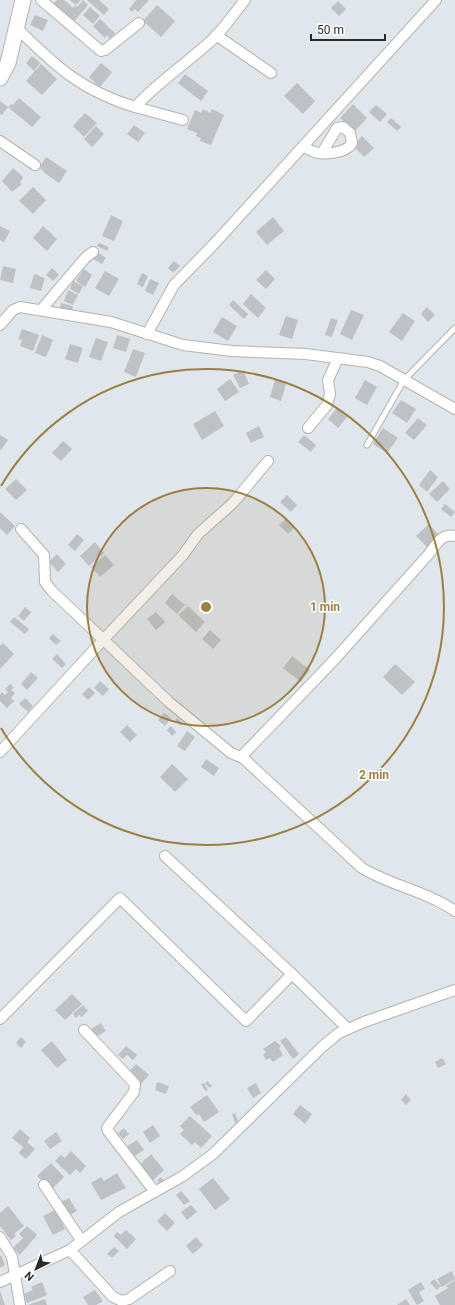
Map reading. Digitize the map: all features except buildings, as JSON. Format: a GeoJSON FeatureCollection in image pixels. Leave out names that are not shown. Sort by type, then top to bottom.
{"type":"FeatureCollection","features":[{"type":"Feature","properties":{"kind":"street"},"geometry":{"type":"LineString","coordinates":[[0,78],[8,63],[23,0]]}},
{"type":"Feature","properties":{"kind":"street"},"geometry":{"type":"LineString","coordinates":[[42,0],[101,51],[139,23]]}},
{"type":"Feature","properties":{"kind":"street"},"geometry":{"type":"LineString","coordinates":[[135,107],[158,84],[176,72],[216,35],[245,0]]}},
{"type":"Feature","properties":{"kind":"street"},"geometry":{"type":"LineString","coordinates":[[147,334],[174,285],[304,146],[436,0]]}},
{"type":"Feature","properties":{"kind":"street"},"geometry":{"type":"LineString","coordinates":[[17,28],[42,53],[84,86],[101,95],[135,107],[183,120]]}},
{"type":"Feature","properties":{"kind":"street"},"geometry":{"type":"LineString","coordinates":[[216,35],[272,73]]}},
{"type":"Feature","properties":{"kind":"street"},"geometry":{"type":"LineString","coordinates":[[0,141],[35,165]]}},
{"type":"Feature","properties":{"kind":"street"},"geometry":{"type":"LineString","coordinates":[[304,146],[311,151],[322,153]]}},
{"type":"Feature","properties":{"kind":"street"},"geometry":{"type":"LineString","coordinates":[[41,310],[86,257],[93,252]]}},
{"type":"Feature","properties":{"kind":"street"},"geometry":{"type":"LineString","coordinates":[[0,325],[13,310],[20,307],[110,322],[184,345],[232,352],[306,354],[368,362],[455,408]]}},
{"type":"Feature","properties":{"kind":"street"},"geometry":{"type":"LineString","coordinates":[[308,428],[327,406],[330,394],[328,380],[338,358]]}},
{"type":"Feature","properties":{"kind":"street"},"geometry":{"type":"LineString","coordinates":[[0,752],[183,555],[198,534],[232,503],[268,461]]}},
{"type":"Feature","properties":{"kind":"street"},"geometry":{"type":"LineString","coordinates":[[21,529],[44,555],[45,582],[103,640],[169,702],[231,754],[240,757],[362,868],[378,878],[422,893],[455,911]]}},
{"type":"Feature","properties":{"kind":"street"},"geometry":{"type":"LineString","coordinates":[[240,757],[335,659],[428,555],[437,542],[446,536],[455,535]]}},
{"type":"Feature","properties":{"kind":"street"},"geometry":{"type":"LineString","coordinates":[[165,856],[292,974],[348,1029]]}},
{"type":"Feature","properties":{"kind":"street"},"geometry":{"type":"LineString","coordinates":[[0,1020],[120,898],[246,1021],[292,974]]}},
{"type":"Feature","properties":{"kind":"street"},"geometry":{"type":"LineString","coordinates":[[0,1282],[70,1250],[119,1212],[183,1176],[213,1154],[322,1046],[339,1033],[455,990]]}},
{"type":"Feature","properties":{"kind":"street"},"geometry":{"type":"LineString","coordinates":[[84,1030],[135,1084],[134,1092],[107,1128],[155,1192]]}},
{"type":"Feature","properties":{"kind":"street"},"geometry":{"type":"LineString","coordinates":[[44,1185],[81,1240]]}},
{"type":"Feature","properties":{"kind":"street"},"geometry":{"type":"LineString","coordinates":[[0,1237],[12,1257],[20,1305]]}},
{"type":"Feature","properties":{"kind":"street"},"geometry":{"type":"LineString","coordinates":[[70,1250],[113,1297],[122,1301],[129,1299],[170,1271]]}},
{"type":"Feature","properties":{"kind":"lane"},"geometry":{"type":"LineString","coordinates":[[367,445],[404,380],[455,328]]}}]}
